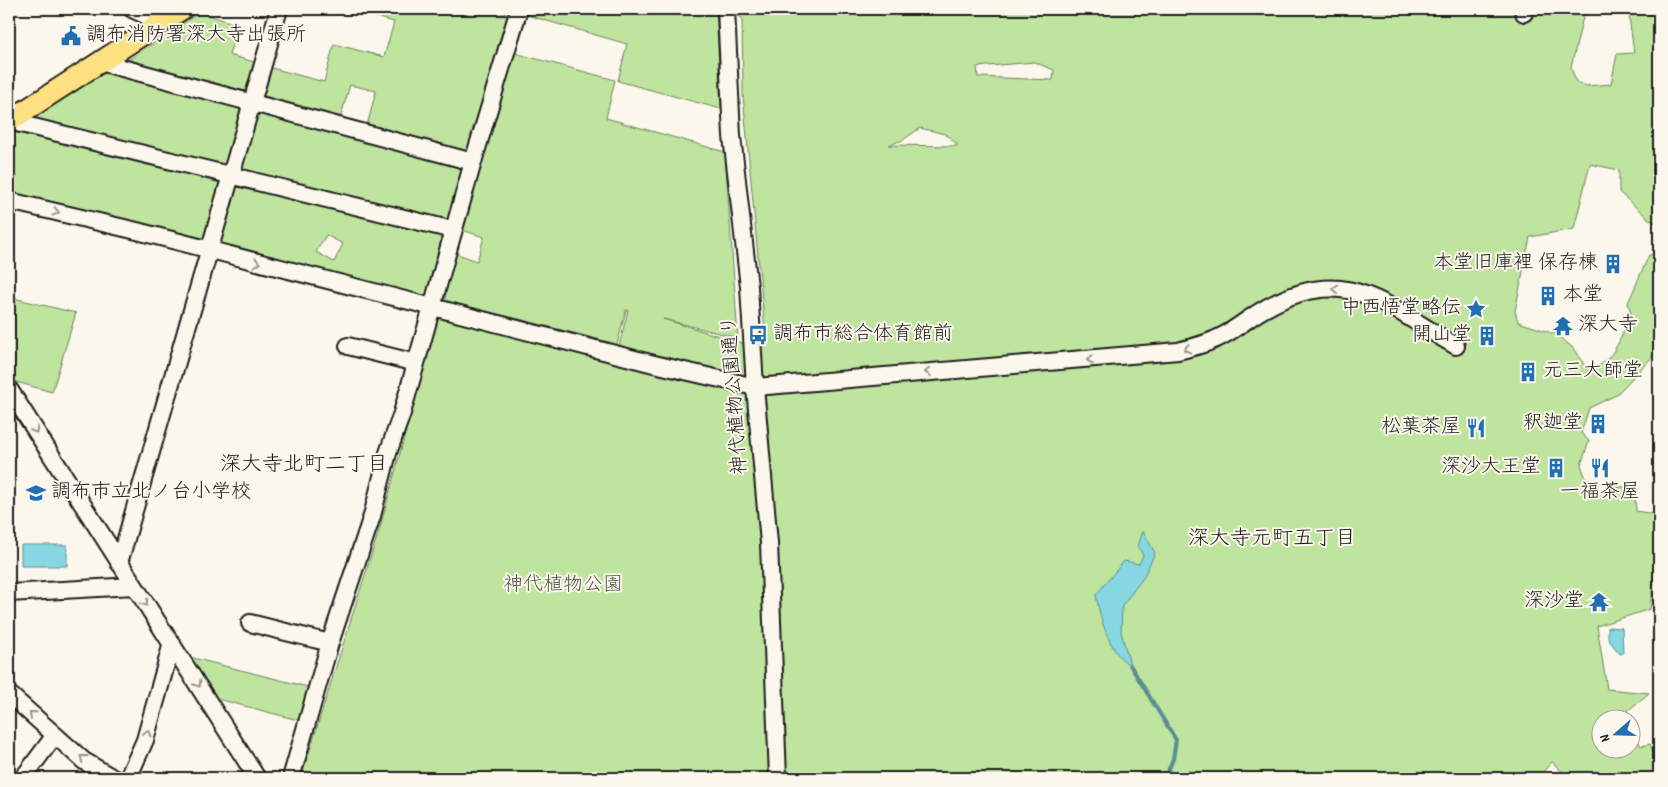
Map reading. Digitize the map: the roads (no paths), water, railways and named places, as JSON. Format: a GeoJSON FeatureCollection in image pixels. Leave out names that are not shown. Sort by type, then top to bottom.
{"type":"FeatureCollection","features":[{"type":"Feature","properties":{"kind":"main road"},"geometry":{"type":"LineString","coordinates":[[9,121],[182,9]]}},
{"type":"Feature","properties":{"kind":"street"},"geometry":{"type":"LineString","coordinates":[[132,9],[160,22]]}},
{"type":"Feature","properties":{"kind":"street"},"geometry":{"type":"LineString","coordinates":[[119,563],[279,9]]}},
{"type":"Feature","properties":{"kind":"street"},"geometry":{"type":"LineString","coordinates":[[292,778],[330,643],[372,516],[388,453],[519,9]]}},
{"type":"Feature","properties":{"kind":"street","name":"神代植物公園通り"},"geometry":{"type":"LineString","coordinates":[[726,9],[732,136],[750,287],[755,387],[769,544],[778,778]]}},
{"type":"Feature","properties":{"kind":"street"},"geometry":{"type":"LineString","coordinates":[[100,62],[473,162]]}},
{"type":"Feature","properties":{"kind":"street"},"geometry":{"type":"LineString","coordinates":[[9,121],[453,230]]}},
{"type":"Feature","properties":{"kind":"street"},"geometry":{"type":"LineString","coordinates":[[9,201],[654,364],[755,387],[1178,351],[1206,344],[1224,336],[1284,298],[1322,288],[1360,292],[1375,298],[1409,316],[1456,346]]}},
{"type":"Feature","properties":{"kind":"street"},"geometry":{"type":"LineString","coordinates":[[348,346],[416,363]]}},
{"type":"Feature","properties":{"kind":"street"},"geometry":{"type":"LineString","coordinates":[[9,389],[257,778]]}},
{"type":"Feature","properties":{"kind":"street"},"geometry":{"type":"LineString","coordinates":[[9,593],[134,586]]}},
{"type":"Feature","properties":{"kind":"street"},"geometry":{"type":"LineString","coordinates":[[250,623],[330,643]]}},
{"type":"Feature","properties":{"kind":"street"},"geometry":{"type":"LineString","coordinates":[[128,778],[145,740],[172,643]]}},
{"type":"Feature","properties":{"kind":"street"},"geometry":{"type":"LineString","coordinates":[[9,694],[84,761],[113,778]]}},
{"type":"Feature","properties":{"kind":"street"},"geometry":{"type":"LineString","coordinates":[[23,778],[55,734]]}},
{"type":"Feature","properties":{"kind":"water"},"geometry":{"type":"Polygon","coordinates":[[[1143,531],[1155,553],[1143,578],[1122,606],[1121,632],[1130,665],[1116,653],[1111,644],[1103,624],[1096,595],[1124,561],[1139,564],[1143,555],[1138,546],[1143,531]]]}},
{"type":"Feature","properties":{"kind":"water"},"geometry":{"type":"Polygon","coordinates":[[[21,545],[67,545],[67,566],[21,566],[21,545]]]}},
{"type":"Feature","properties":{"kind":"water"},"geometry":{"type":"Polygon","coordinates":[[[1608,627],[1622,628],[1623,653],[1620,654],[1608,639],[1608,627]]]}},
{"type":"Feature","properties":{"kind":"waterway"},"geometry":{"type":"LineString","coordinates":[[1130,665],[1176,740],[1173,759],[1165,778]]}},
{"type":"Feature","properties":{"kind":"place","name":"調布消防署深大寺出張所"},"geometry":{"type":"Point","coordinates":[71,36]}},
{"type":"Feature","properties":{"kind":"place","name":"本堂旧庫裡 保存棟"},"geometry":{"type":"Point","coordinates":[1613,264]}},
{"type":"Feature","properties":{"kind":"place","name":"本堂"},"geometry":{"type":"Point","coordinates":[1548,296]}},
{"type":"Feature","properties":{"kind":"place","name":"中西悟堂略伝"},"geometry":{"type":"Point","coordinates":[1476,309]}},
{"type":"Feature","properties":{"kind":"place","name":"深大寺"},"geometry":{"type":"Point","coordinates":[1563,326]}},
{"type":"Feature","properties":{"kind":"place","name":"調布市総合体育館前"},"geometry":{"type":"Point","coordinates":[758,335]}},
{"type":"Feature","properties":{"kind":"place","name":"開山堂"},"geometry":{"type":"Point","coordinates":[1487,336]}},
{"type":"Feature","properties":{"kind":"place","name":"元三大師堂"},"geometry":{"type":"Point","coordinates":[1528,372]}},
{"type":"Feature","properties":{"kind":"place","name":"釈迦堂"},"geometry":{"type":"Point","coordinates":[1598,424]}},
{"type":"Feature","properties":{"kind":"place","name":"松葉茶屋"},"geometry":{"type":"Point","coordinates":[1476,428]}},
{"type":"Feature","properties":{"kind":"place","name":"深沙大王堂"},"geometry":{"type":"Point","coordinates":[1556,468]}},
{"type":"Feature","properties":{"kind":"place","name":"一福茶屋"},"geometry":{"type":"Point","coordinates":[1600,468]}},
{"type":"Feature","properties":{"kind":"place","name":"調布市立北ノ台小学校"},"geometry":{"type":"Point","coordinates":[36,493]}},
{"type":"Feature","properties":{"kind":"place","name":"深沙堂"},"geometry":{"type":"Point","coordinates":[1599,602]}},
{"type":"Feature","properties":{"kind":"district","name":"深大寺北町二丁目"},"geometry":{"type":"Point","coordinates":[304,466]}},
{"type":"Feature","properties":{"kind":"district","name":"深大寺元町五丁目"},"geometry":{"type":"Point","coordinates":[1272,540]}},
{"type":"Feature","properties":{"kind":"park label","name":"神代植物公園"},"geometry":{"type":"Point","coordinates":[563,586]}}]}
